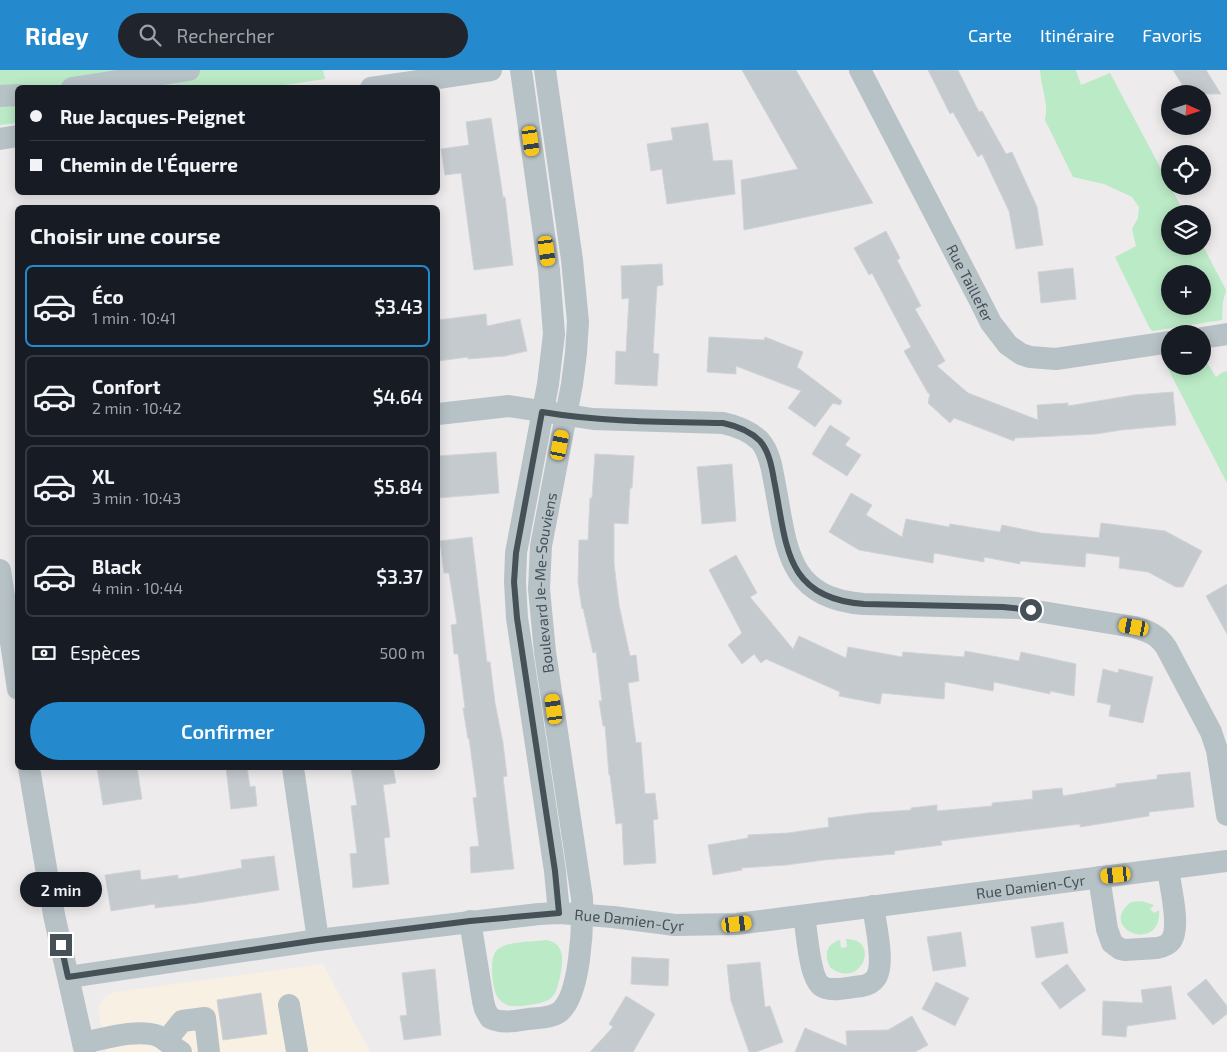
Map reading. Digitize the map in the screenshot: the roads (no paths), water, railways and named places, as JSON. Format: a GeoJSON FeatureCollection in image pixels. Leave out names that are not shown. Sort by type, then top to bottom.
{"type":"FeatureCollection","features":[{"type":"Feature","properties":{"kind":"street"},"geometry":{"type":"LineString","coordinates":[[97,85],[164,77],[189,70]]}},
{"type":"Feature","properties":{"kind":"street"},"geometry":{"type":"LineString","coordinates":[[391,85],[491,70]]}},
{"type":"Feature","properties":{"kind":"street","name":"Boulevard Je-Me-Souviens"},"geometry":{"type":"LineString","coordinates":[[521,70],[552,300],[553,351],[518,539],[514,582],[517,618],[555,871],[559,913]]}},
{"type":"Feature","properties":{"kind":"street","name":"Boulevard Je-Me-Souviens"},"geometry":{"type":"LineString","coordinates":[[470,921],[485,1009],[490,1018],[501,1022],[510,1022],[554,1015],[565,1007],[575,982],[581,941],[582,915],[580,883],[545,652],[539,589],[541,546],[576,353],[577,308],[565,207],[545,70]]}},
{"type":"Feature","properties":{"kind":"street","name":"Rue Taillefer"},"geometry":{"type":"LineString","coordinates":[[860,70],[979,299],[992,323],[1008,345],[1021,354],[1047,359],[1161,343]]}},
{"type":"Feature","properties":{"kind":"street"},"geometry":{"type":"LineString","coordinates":[[0,96],[15,94]]}},
{"type":"Feature","properties":{"kind":"street"},"geometry":{"type":"LineString","coordinates":[[0,138],[15,136]]}},
{"type":"Feature","properties":{"kind":"street"},"geometry":{"type":"LineString","coordinates":[[1211,337],[1227,334]]}},
{"type":"Feature","properties":{"kind":"street"},"geometry":{"type":"LineString","coordinates":[[440,414],[502,406],[566,416],[609,420],[723,423],[740,428],[761,442],[770,462],[791,560],[807,584],[831,598],[842,602],[864,604],[1018,608],[1082,618],[1150,632],[1162,641],[1166,647],[1211,732],[1217,750],[1227,815]]}},
{"type":"Feature","properties":{"kind":"street"},"geometry":{"type":"LineString","coordinates":[[0,570],[15,669]]}},
{"type":"Feature","properties":{"kind":"street"},"geometry":{"type":"LineString","coordinates":[[29,770],[54,915],[84,1047],[144,1034],[156,1035],[174,1046],[182,1021],[205,1018],[209,1052]]}},
{"type":"Feature","properties":{"kind":"street"},"geometry":{"type":"LineString","coordinates":[[293,770],[318,940]]}},
{"type":"Feature","properties":{"kind":"street","name":"Rue Damien-Cyr"},"geometry":{"type":"LineString","coordinates":[[68,977],[318,940],[470,921],[559,913],[614,917],[660,924],[696,926],[737,924],[1227,860]]}},
{"type":"Feature","properties":{"kind":"street","name":"Rue Damien-Cyr"},"geometry":{"type":"LineString","coordinates":[[1099,876],[1107,928],[1112,943],[1120,950],[1157,948],[1171,941],[1175,931],[1168,869]]}},
{"type":"Feature","properties":{"kind":"street"},"geometry":{"type":"LineString","coordinates":[[804,916],[812,967],[817,981],[824,988],[867,985],[875,979],[880,964],[873,906]]}},
{"type":"Feature","properties":{"kind":"street"},"geometry":{"type":"LineString","coordinates":[[290,1005],[300,1052]]}}]}
